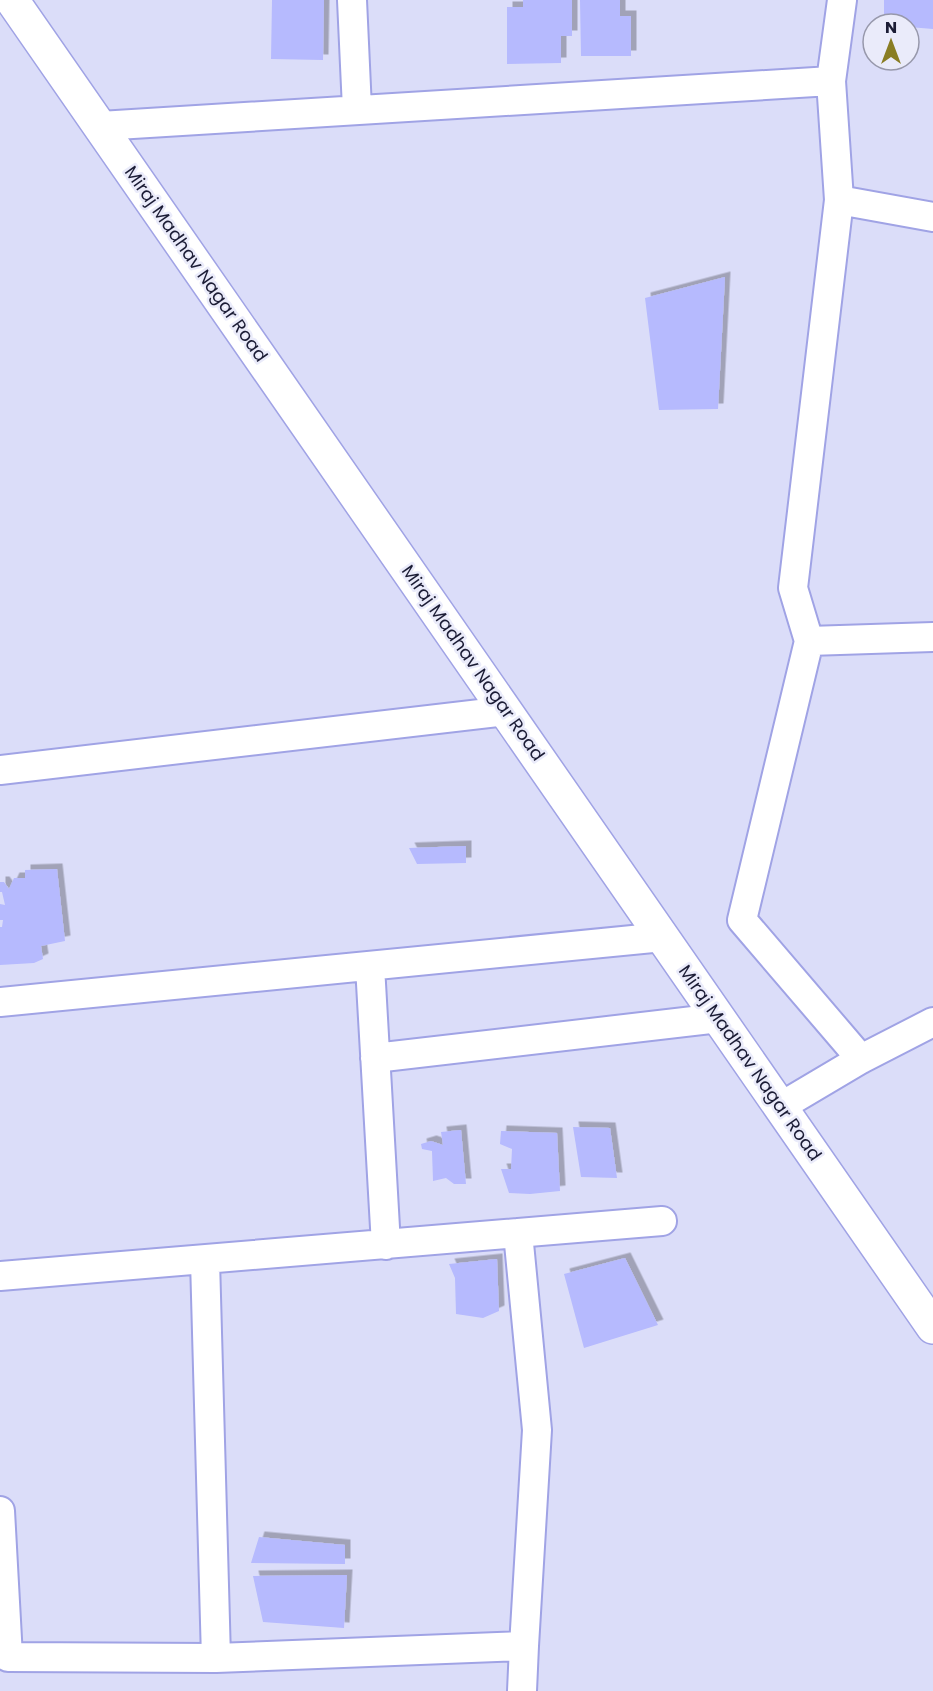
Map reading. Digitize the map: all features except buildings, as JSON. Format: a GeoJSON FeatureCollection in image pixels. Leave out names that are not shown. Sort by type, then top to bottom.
{"type":"FeatureCollection","features":[{"type":"Feature","properties":{"kind":"street"},"geometry":{"type":"LineString","coordinates":[[352,0],[357,109]]}},
{"type":"Feature","properties":{"kind":"street"},"geometry":{"type":"LineString","coordinates":[[842,0],[831,81],[839,200],[793,588],[809,641],[742,920],[861,1059]]}},
{"type":"Feature","properties":{"kind":"street","name":"Miraj Madhav Nagar Road"},"geometry":{"type":"LineString","coordinates":[[12,12],[100,126],[933,1327]]}},
{"type":"Feature","properties":{"kind":"street"},"geometry":{"type":"LineString","coordinates":[[100,126],[831,81]]}},
{"type":"Feature","properties":{"kind":"street"},"geometry":{"type":"LineString","coordinates":[[839,200],[933,217]]}},
{"type":"Feature","properties":{"kind":"street"},"geometry":{"type":"LineString","coordinates":[[809,641],[933,637]]}},
{"type":"Feature","properties":{"kind":"street"},"geometry":{"type":"LineString","coordinates":[[0,770],[506,711]]}},
{"type":"Feature","properties":{"kind":"street"},"geometry":{"type":"LineString","coordinates":[[0,1002],[663,937]]}},
{"type":"Feature","properties":{"kind":"street"},"geometry":{"type":"LineString","coordinates":[[370,966],[386,1245]]}},
{"type":"Feature","properties":{"kind":"street"},"geometry":{"type":"LineString","coordinates":[[375,1058],[719,1018]]}},
{"type":"Feature","properties":{"kind":"street"},"geometry":{"type":"LineString","coordinates":[[780,1107],[861,1059],[933,1022]]}},
{"type":"Feature","properties":{"kind":"street"},"geometry":{"type":"LineString","coordinates":[[0,1276],[662,1221]]}},
{"type":"Feature","properties":{"kind":"street"},"geometry":{"type":"LineString","coordinates":[[518,1233],[537,1430],[522,1691]]}},
{"type":"Feature","properties":{"kind":"street"},"geometry":{"type":"LineString","coordinates":[[205,1260],[216,1658]]}},
{"type":"Feature","properties":{"kind":"street"},"geometry":{"type":"LineString","coordinates":[[0,1511],[8,1657],[216,1658],[524,1646]]}}]}
